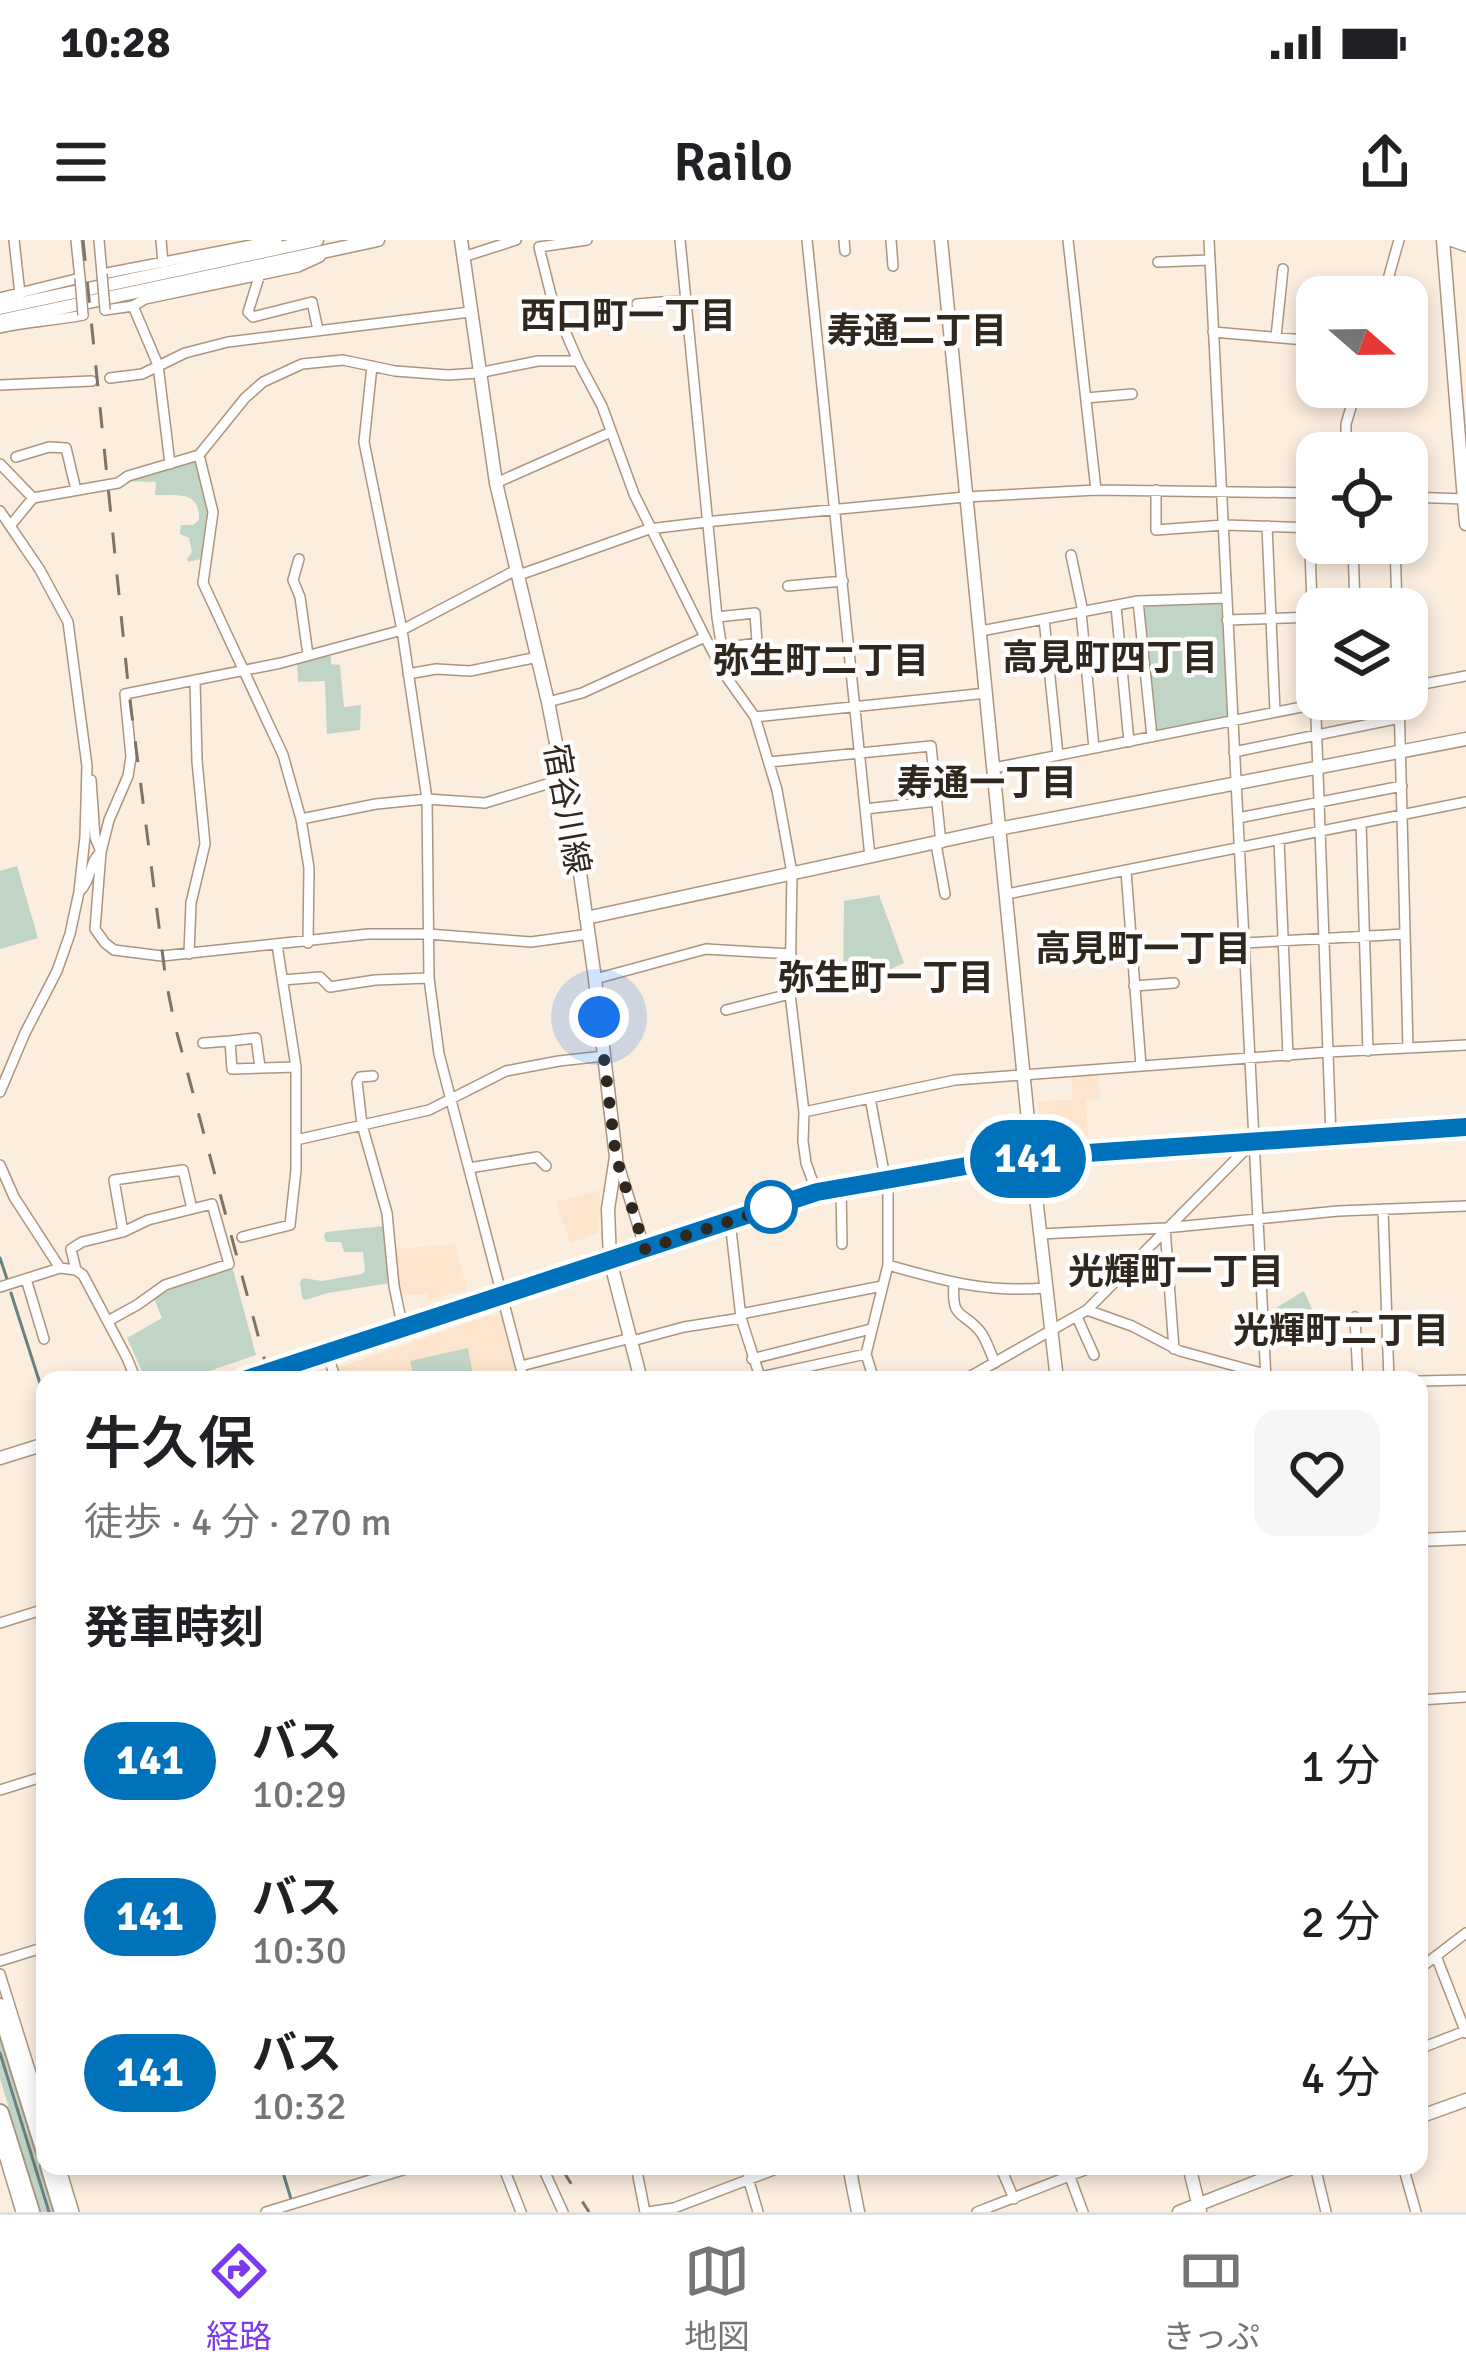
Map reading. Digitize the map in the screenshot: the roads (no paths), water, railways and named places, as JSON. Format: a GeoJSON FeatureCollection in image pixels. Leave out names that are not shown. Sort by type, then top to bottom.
{"type":"FeatureCollection","features":[{"type":"Feature","properties":{"kind":"highway"},"geometry":{"type":"LineString","coordinates":[[0,2007],[36,2123]]}},
{"type":"Feature","properties":{"kind":"highway"},"geometry":{"type":"LineString","coordinates":[[0,2113],[31,2212]]}},
{"type":"Feature","properties":{"kind":"highway"},"geometry":{"type":"LineString","coordinates":[[52,2175],[64,2212]]}},
{"type":"Feature","properties":{"kind":"street"},"geometry":{"type":"LineString","coordinates":[[14,240],[20,294]]}},
{"type":"Feature","properties":{"kind":"street"},"geometry":{"type":"LineString","coordinates":[[0,324],[83,315],[76,240]]}},
{"type":"Feature","properties":{"kind":"street"},"geometry":{"type":"LineString","coordinates":[[99,240],[105,310],[298,267],[335,250]]}},
{"type":"Feature","properties":{"kind":"street"},"geometry":{"type":"LineString","coordinates":[[161,240],[163,262]]}},
{"type":"Feature","properties":{"kind":"street"},"geometry":{"type":"LineString","coordinates":[[102,274],[225,244],[277,240]]}},
{"type":"Feature","properties":{"kind":"street"},"geometry":{"type":"LineString","coordinates":[[0,308],[317,240]]}},
{"type":"Feature","properties":{"kind":"street"},"geometry":{"type":"LineString","coordinates":[[0,324],[378,240]]}},
{"type":"Feature","properties":{"kind":"street","name":"宿谷川線"},"geometry":{"type":"LineString","coordinates":[[460,240],[496,483],[548,702],[589,934],[616,1157],[608,1209],[610,1260],[638,1371]]}},
{"type":"Feature","properties":{"kind":"street"},"geometry":{"type":"LineString","coordinates":[[463,256],[516,240]]}},
{"type":"Feature","properties":{"kind":"street"},"geometry":{"type":"LineString","coordinates":[[587,240],[538,244],[553,303],[602,406],[650,529],[725,675],[755,717],[782,809],[792,872],[790,994],[806,1162],[817,1192]]}},
{"type":"Feature","properties":{"kind":"street"},"geometry":{"type":"LineString","coordinates":[[680,240],[725,675]]}},
{"type":"Feature","properties":{"kind":"street"},"geometry":{"type":"LineString","coordinates":[[807,240],[870,857]]}},
{"type":"Feature","properties":{"kind":"street"},"geometry":{"type":"LineString","coordinates":[[891,240],[893,266]]}},
{"type":"Feature","properties":{"kind":"street"},"geometry":{"type":"LineString","coordinates":[[941,240],[1056,1371]]}},
{"type":"Feature","properties":{"kind":"street"},"geometry":{"type":"LineString","coordinates":[[1068,240],[1096,490]]}},
{"type":"Feature","properties":{"kind":"street"},"geometry":{"type":"LineString","coordinates":[[1209,240],[1265,1371]]}},
{"type":"Feature","properties":{"kind":"street"},"geometry":{"type":"LineString","coordinates":[[1389,276],[1399,240]]}},
{"type":"Feature","properties":{"kind":"street"},"geometry":{"type":"LineString","coordinates":[[1466,245],[1448,240],[1466,524]]}},
{"type":"Feature","properties":{"kind":"street"},"geometry":{"type":"LineString","coordinates":[[1158,262],[1210,260]]}},
{"type":"Feature","properties":{"kind":"street"},"geometry":{"type":"LineString","coordinates":[[1276,337],[1283,268]]}},
{"type":"Feature","properties":{"kind":"street"},"geometry":{"type":"LineString","coordinates":[[260,274],[248,312],[253,316],[312,302],[318,330]]}},
{"type":"Feature","properties":{"kind":"street"},"geometry":{"type":"LineString","coordinates":[[0,298],[80,278]]}},
{"type":"Feature","properties":{"kind":"street"},"geometry":{"type":"LineString","coordinates":[[637,304],[686,300]]}},
{"type":"Feature","properties":{"kind":"street"},"geometry":{"type":"LineString","coordinates":[[133,306],[158,364],[170,464]]}},
{"type":"Feature","properties":{"kind":"street"},"geometry":{"type":"LineString","coordinates":[[110,378],[142,374],[185,353],[228,342],[470,312]]}},
{"type":"Feature","properties":{"kind":"street"},"geometry":{"type":"LineString","coordinates":[[1214,332],[1296,339]]}},
{"type":"Feature","properties":{"kind":"street"},"geometry":{"type":"LineString","coordinates":[[10,526],[33,499],[118,483],[199,455],[263,382],[302,364],[343,360],[427,374],[578,361]]}},
{"type":"Feature","properties":{"kind":"street"},"geometry":{"type":"LineString","coordinates":[[372,366],[364,442],[402,630],[428,799],[429,978],[439,1054],[522,1371]]}},
{"type":"Feature","properties":{"kind":"street"},"geometry":{"type":"LineString","coordinates":[[0,385],[92,381]]}},
{"type":"Feature","properties":{"kind":"street"},"geometry":{"type":"LineString","coordinates":[[1086,398],[1132,394]]}},
{"type":"Feature","properties":{"kind":"street"},"geometry":{"type":"LineString","coordinates":[[496,483],[610,432]]}},
{"type":"Feature","properties":{"kind":"street"},"geometry":{"type":"LineString","coordinates":[[16,457],[49,447],[66,448],[76,490]]}},
{"type":"Feature","properties":{"kind":"street"},"geometry":{"type":"LineString","coordinates":[[199,455],[213,512],[203,583],[283,755],[301,819],[308,868],[308,943]]}},
{"type":"Feature","properties":{"kind":"street"},"geometry":{"type":"LineString","coordinates":[[0,464],[33,499]]}},
{"type":"Feature","properties":{"kind":"street"},"geometry":{"type":"LineString","coordinates":[[589,934],[531,942],[368,934],[188,954],[143,956],[115,950],[95,929],[101,852],[131,757],[125,694],[402,630],[519,572],[650,529],[965,496],[1096,490],[1296,492]]}},
{"type":"Feature","properties":{"kind":"street"},"geometry":{"type":"LineString","coordinates":[[1156,490],[1156,530],[1224,525],[1296,527]]}},
{"type":"Feature","properties":{"kind":"street"},"geometry":{"type":"LineString","coordinates":[[1428,498],[1466,499]]}},
{"type":"Feature","properties":{"kind":"street"},"geometry":{"type":"LineString","coordinates":[[0,511],[68,622],[93,794],[94,837],[101,852]]}},
{"type":"Feature","properties":{"kind":"street"},"geometry":{"type":"LineString","coordinates":[[1267,526],[1275,712]]}},
{"type":"Feature","properties":{"kind":"street"},"geometry":{"type":"LineString","coordinates":[[1071,556],[1082,612],[1094,748]]}},
{"type":"Feature","properties":{"kind":"street"},"geometry":{"type":"LineString","coordinates":[[299,560],[293,580],[308,655]]}},
{"type":"Feature","properties":{"kind":"street"},"geometry":{"type":"LineString","coordinates":[[788,586],[843,581]]}},
{"type":"Feature","properties":{"kind":"street"},"geometry":{"type":"LineString","coordinates":[[981,631],[1138,601],[1227,598]]}},
{"type":"Feature","properties":{"kind":"street"},"geometry":{"type":"LineString","coordinates":[[1138,601],[1152,737]]}},
{"type":"Feature","properties":{"kind":"street"},"geometry":{"type":"LineString","coordinates":[[1116,606],[1129,742]]}},
{"type":"Feature","properties":{"kind":"street"},"geometry":{"type":"LineString","coordinates":[[717,617],[754,613],[757,643],[723,648]]}},
{"type":"Feature","properties":{"kind":"street"},"geometry":{"type":"LineString","coordinates":[[1227,620],[1296,618]]}},
{"type":"Feature","properties":{"kind":"street"},"geometry":{"type":"LineString","coordinates":[[1044,620],[1058,755]]}},
{"type":"Feature","properties":{"kind":"street"},"geometry":{"type":"LineString","coordinates":[[548,702],[582,693],[705,637]]}},
{"type":"Feature","properties":{"kind":"street"},"geometry":{"type":"LineString","coordinates":[[408,674],[436,669],[470,671],[538,657]]}},
{"type":"Feature","properties":{"kind":"street"},"geometry":{"type":"LineString","coordinates":[[1428,683],[1466,676]]}},
{"type":"Feature","properties":{"kind":"street"},"geometry":{"type":"LineString","coordinates":[[188,954],[191,903],[205,844],[195,680]]}},
{"type":"Feature","properties":{"kind":"street"},"geometry":{"type":"LineString","coordinates":[[755,717],[987,693]]}},
{"type":"Feature","properties":{"kind":"street"},"geometry":{"type":"LineString","coordinates":[[994,768],[1296,708]]}},
{"type":"Feature","properties":{"kind":"street"},"geometry":{"type":"LineString","coordinates":[[1317,720],[1331,1137]]}},
{"type":"Feature","properties":{"kind":"street"},"geometry":{"type":"LineString","coordinates":[[1234,752],[1390,720]]}},
{"type":"Feature","properties":{"kind":"street"},"geometry":{"type":"LineString","coordinates":[[1400,720],[1408,1048]]}},
{"type":"Feature","properties":{"kind":"street"},"geometry":{"type":"LineString","coordinates":[[586,918],[999,829],[1466,739]]}},
{"type":"Feature","properties":{"kind":"street"},"geometry":{"type":"LineString","coordinates":[[769,762],[931,746],[945,894]]}},
{"type":"Feature","properties":{"kind":"street"},"geometry":{"type":"LineString","coordinates":[[0,1092],[70,934],[80,892],[87,766]]}},
{"type":"Feature","properties":{"kind":"street"},"geometry":{"type":"LineString","coordinates":[[301,819],[428,799],[485,803],[562,779]]}},
{"type":"Feature","properties":{"kind":"street"},"geometry":{"type":"LineString","coordinates":[[1238,818],[1402,786]]}},
{"type":"Feature","properties":{"kind":"street"},"geometry":{"type":"LineString","coordinates":[[866,809],[937,801]]}},
{"type":"Feature","properties":{"kind":"street"},"geometry":{"type":"LineString","coordinates":[[1007,894],[1466,802]]}},
{"type":"Feature","properties":{"kind":"street"},"geometry":{"type":"LineString","coordinates":[[1360,823],[1368,1051]]}},
{"type":"Feature","properties":{"kind":"street"},"geometry":{"type":"LineString","coordinates":[[1279,840],[1288,1056]]}},
{"type":"Feature","properties":{"kind":"street"},"geometry":{"type":"LineString","coordinates":[[80,892],[101,852]]}},
{"type":"Feature","properties":{"kind":"street"},"geometry":{"type":"LineString","coordinates":[[1126,872],[1142,1066]]}},
{"type":"Feature","properties":{"kind":"street"},"geometry":{"type":"LineString","coordinates":[[1244,943],[1405,934]]}},
{"type":"Feature","properties":{"kind":"street"},"geometry":{"type":"LineString","coordinates":[[242,1237],[290,1226],[294,1198],[296,1067],[278,945]]}},
{"type":"Feature","properties":{"kind":"street"},"geometry":{"type":"LineString","coordinates":[[595,979],[706,949],[791,954]]}},
{"type":"Feature","properties":{"kind":"street"},"geometry":{"type":"LineString","coordinates":[[283,980],[320,977],[330,987],[429,978]]}},
{"type":"Feature","properties":{"kind":"street"},"geometry":{"type":"LineString","coordinates":[[1134,986],[1174,983]]}},
{"type":"Feature","properties":{"kind":"street"},"geometry":{"type":"LineString","coordinates":[[727,1010],[790,994]]}},
{"type":"Feature","properties":{"kind":"street"},"geometry":{"type":"LineString","coordinates":[[203,1042],[256,1038],[260,1067]]}},
{"type":"Feature","properties":{"kind":"street"},"geometry":{"type":"LineString","coordinates":[[230,1041],[232,1069],[296,1067]]}},
{"type":"Feature","properties":{"kind":"street"},"geometry":{"type":"LineString","coordinates":[[804,1112],[955,1079],[1466,1045]]}},
{"type":"Feature","properties":{"kind":"street"},"geometry":{"type":"LineString","coordinates":[[296,1140],[429,1110],[506,1071],[604,1056]]}},
{"type":"Feature","properties":{"kind":"street"},"geometry":{"type":"LineString","coordinates":[[374,1076],[360,1077],[357,1082],[362,1125],[387,1213],[403,1329]]}},
{"type":"Feature","properties":{"kind":"street"},"geometry":{"type":"LineString","coordinates":[[870,1098],[886,1179],[888,1265],[866,1354],[871,1371]]}},
{"type":"Feature","properties":{"kind":"street"},"geometry":{"type":"LineString","coordinates":[[272,1371],[817,1192],[1031,1158],[1466,1127]]}},
{"type":"Feature","properties":{"kind":"street"},"geometry":{"type":"LineString","coordinates":[[981,1371],[1082,1314],[1253,1142]]}},
{"type":"Feature","properties":{"kind":"street"},"geometry":{"type":"LineString","coordinates":[[469,1168],[536,1157],[546,1166]]}},
{"type":"Feature","properties":{"kind":"street"},"geometry":{"type":"LineString","coordinates":[[616,1157],[645,1249]]}},
{"type":"Feature","properties":{"kind":"street"},"geometry":{"type":"LineString","coordinates":[[0,1165],[14,1198],[60,1268]]}},
{"type":"Feature","properties":{"kind":"street"},"geometry":{"type":"LineString","coordinates":[[123,1232],[114,1180],[183,1170],[191,1209]]}},
{"type":"Feature","properties":{"kind":"street"},"geometry":{"type":"LineString","coordinates":[[841,1188],[842,1244]]}},
{"type":"Feature","properties":{"kind":"street"},"geometry":{"type":"LineString","coordinates":[[76,1270],[71,1249],[82,1241],[212,1204],[229,1264],[165,1285],[108,1321]]}},
{"type":"Feature","properties":{"kind":"street"},"geometry":{"type":"LineString","coordinates":[[1040,1234],[1466,1206]]}},
{"type":"Feature","properties":{"kind":"street"},"geometry":{"type":"LineString","coordinates":[[1383,1209],[1389,1371]]}},
{"type":"Feature","properties":{"kind":"street"},"geometry":{"type":"LineString","coordinates":[[730,1221],[741,1316],[757,1371]]}},
{"type":"Feature","properties":{"kind":"street"},"geometry":{"type":"LineString","coordinates":[[1166,1228],[1174,1349]]}},
{"type":"Feature","properties":{"kind":"street"},"geometry":{"type":"LineString","coordinates":[[888,1265],[954,1283],[1009,1291],[1046,1288]]}},
{"type":"Feature","properties":{"kind":"street"},"geometry":{"type":"LineString","coordinates":[[0,1287],[60,1268],[76,1270],[83,1275],[132,1371]]}},
{"type":"Feature","properties":{"kind":"street"},"geometry":{"type":"LineString","coordinates":[[26,1279],[44,1340]]}},
{"type":"Feature","properties":{"kind":"street"},"geometry":{"type":"LineString","coordinates":[[954,1283],[952,1303],[981,1332],[994,1363]]}},
{"type":"Feature","properties":{"kind":"street"},"geometry":{"type":"LineString","coordinates":[[521,1366],[882,1286]]}},
{"type":"Feature","properties":{"kind":"street"},"geometry":{"type":"LineString","coordinates":[[1082,1314],[1132,1326],[1174,1349],[1246,1371]]}},
{"type":"Feature","properties":{"kind":"street"},"geometry":{"type":"LineString","coordinates":[[1082,1314],[1094,1355]]}},
{"type":"Feature","properties":{"kind":"street"},"geometry":{"type":"LineString","coordinates":[[1355,1317],[1358,1371]]}},
{"type":"Feature","properties":{"kind":"street"},"geometry":{"type":"LineString","coordinates":[[752,1358],[871,1329]]}},
{"type":"Feature","properties":{"kind":"street"},"geometry":{"type":"LineString","coordinates":[[794,1371],[866,1354]]}},
{"type":"Feature","properties":{"kind":"street"},"geometry":{"type":"LineString","coordinates":[[331,1365],[333,1371]]}},
{"type":"Feature","properties":{"kind":"street"},"geometry":{"type":"LineString","coordinates":[[1428,1381],[1466,1380]]}},
{"type":"Feature","properties":{"kind":"street"},"geometry":{"type":"LineString","coordinates":[[0,1458],[36,1447]]}},
{"type":"Feature","properties":{"kind":"street"},"geometry":{"type":"LineString","coordinates":[[1428,1540],[1466,1538]]}},
{"type":"Feature","properties":{"kind":"street"},"geometry":{"type":"LineString","coordinates":[[0,1623],[36,1612]]}},
{"type":"Feature","properties":{"kind":"street"},"geometry":{"type":"LineString","coordinates":[[1428,1699],[1466,1696]]}},
{"type":"Feature","properties":{"kind":"street"},"geometry":{"type":"LineString","coordinates":[[0,1790],[36,1779]]}},
{"type":"Feature","properties":{"kind":"street"},"geometry":{"type":"LineString","coordinates":[[1428,1962],[1466,1933]]}},
{"type":"Feature","properties":{"kind":"street"},"geometry":{"type":"LineString","coordinates":[[0,1961],[36,1950]]}},
{"type":"Feature","properties":{"kind":"street"},"geometry":{"type":"LineString","coordinates":[[1428,2046],[1466,2032],[1436,1956]]}},
{"type":"Feature","properties":{"kind":"street"},"geometry":{"type":"LineString","coordinates":[[0,1974],[36,2089]]}},
{"type":"Feature","properties":{"kind":"street"},"geometry":{"type":"LineString","coordinates":[[1428,2114],[1466,2100]]}},
{"type":"Feature","properties":{"kind":"street"},"geometry":{"type":"LineString","coordinates":[[0,2142],[21,2212]]}},
{"type":"Feature","properties":{"kind":"street"},"geometry":{"type":"LineString","coordinates":[[63,2175],[74,2212]]}},
{"type":"Feature","properties":{"kind":"street"},"geometry":{"type":"LineString","coordinates":[[266,2212],[387,2175]]}},
{"type":"Feature","properties":{"kind":"street"},"geometry":{"type":"LineString","coordinates":[[507,2175],[521,2212]]}},
{"type":"Feature","properties":{"kind":"street"},"geometry":{"type":"LineString","coordinates":[[546,2175],[563,2212]]}},
{"type":"Feature","properties":{"kind":"street"},"geometry":{"type":"LineString","coordinates":[[638,2175],[646,2212],[688,2204],[757,2175]]}},
{"type":"Feature","properties":{"kind":"street"},"geometry":{"type":"LineString","coordinates":[[851,2175],[858,2212]]}},
{"type":"Feature","properties":{"kind":"street"},"geometry":{"type":"LineString","coordinates":[[1004,2175],[1014,2200]]}},
{"type":"Feature","properties":{"kind":"street"},"geometry":{"type":"LineString","coordinates":[[976,2212],[1075,2175]]}},
{"type":"Feature","properties":{"kind":"street"},"geometry":{"type":"LineString","coordinates":[[1191,2175],[1199,2208]]}},
{"type":"Feature","properties":{"kind":"street"},"geometry":{"type":"LineString","coordinates":[[1179,2212],[1276,2175]]}},
{"type":"Feature","properties":{"kind":"street"},"geometry":{"type":"LineString","coordinates":[[1317,2175],[1326,2212]]}},
{"type":"Feature","properties":{"kind":"street"},"geometry":{"type":"LineString","coordinates":[[1405,2175],[1416,2212]]}},
{"type":"Feature","properties":{"kind":"street"},"geometry":{"type":"LineString","coordinates":[[1070,2177],[1083,2212]]}},
{"type":"Feature","properties":{"kind":"street"},"geometry":{"type":"LineString","coordinates":[[748,2178],[758,2212]]}},
{"type":"Feature","properties":{"kind":"waterway"},"geometry":{"type":"LineString","coordinates":[[0,1258],[7,1279]]}},
{"type":"Feature","properties":{"kind":"waterway"},"geometry":{"type":"LineString","coordinates":[[11,1293],[36,1371]]}},
{"type":"Feature","properties":{"kind":"waterway"},"geometry":{"type":"LineString","coordinates":[[0,2053],[36,2170]]}},
{"type":"Feature","properties":{"kind":"waterway"},"geometry":{"type":"LineString","coordinates":[[38,2175],[49,2212]]}},
{"type":"Feature","properties":{"kind":"waterway"},"geometry":{"type":"LineString","coordinates":[[284,2175],[291,2199]]}},
{"type":"Feature","properties":{"kind":"railway"},"geometry":{"type":"LineString","coordinates":[[83,240],[129,693],[166,981],[268,1371]]}},
{"type":"Feature","properties":{"kind":"railway"},"geometry":{"type":"LineString","coordinates":[[566,2175],[589,2212]]}},
{"type":"Feature","properties":{"kind":"district","name":"西口町一丁目"},"geometry":{"type":"Point","coordinates":[628,315]}},
{"type":"Feature","properties":{"kind":"district","name":"寿通二丁目"},"geometry":{"type":"Point","coordinates":[917,330]}},
{"type":"Feature","properties":{"kind":"district","name":"高見町四丁目"},"geometry":{"type":"Point","coordinates":[1110,657]}},
{"type":"Feature","properties":{"kind":"district","name":"弥生町二丁目"},"geometry":{"type":"Point","coordinates":[821,660]}},
{"type":"Feature","properties":{"kind":"district","name":"寿通一丁目"},"geometry":{"type":"Point","coordinates":[987,782]}},
{"type":"Feature","properties":{"kind":"district","name":"高見町一丁目"},"geometry":{"type":"Point","coordinates":[1143,948]}},
{"type":"Feature","properties":{"kind":"district","name":"弥生町一丁目"},"geometry":{"type":"Point","coordinates":[886,977]}},
{"type":"Feature","properties":{"kind":"district","name":"光輝町一丁目"},"geometry":{"type":"Point","coordinates":[1176,1271]}},
{"type":"Feature","properties":{"kind":"district","name":"光輝町二丁目"},"geometry":{"type":"Point","coordinates":[1341,1330]}}]}
